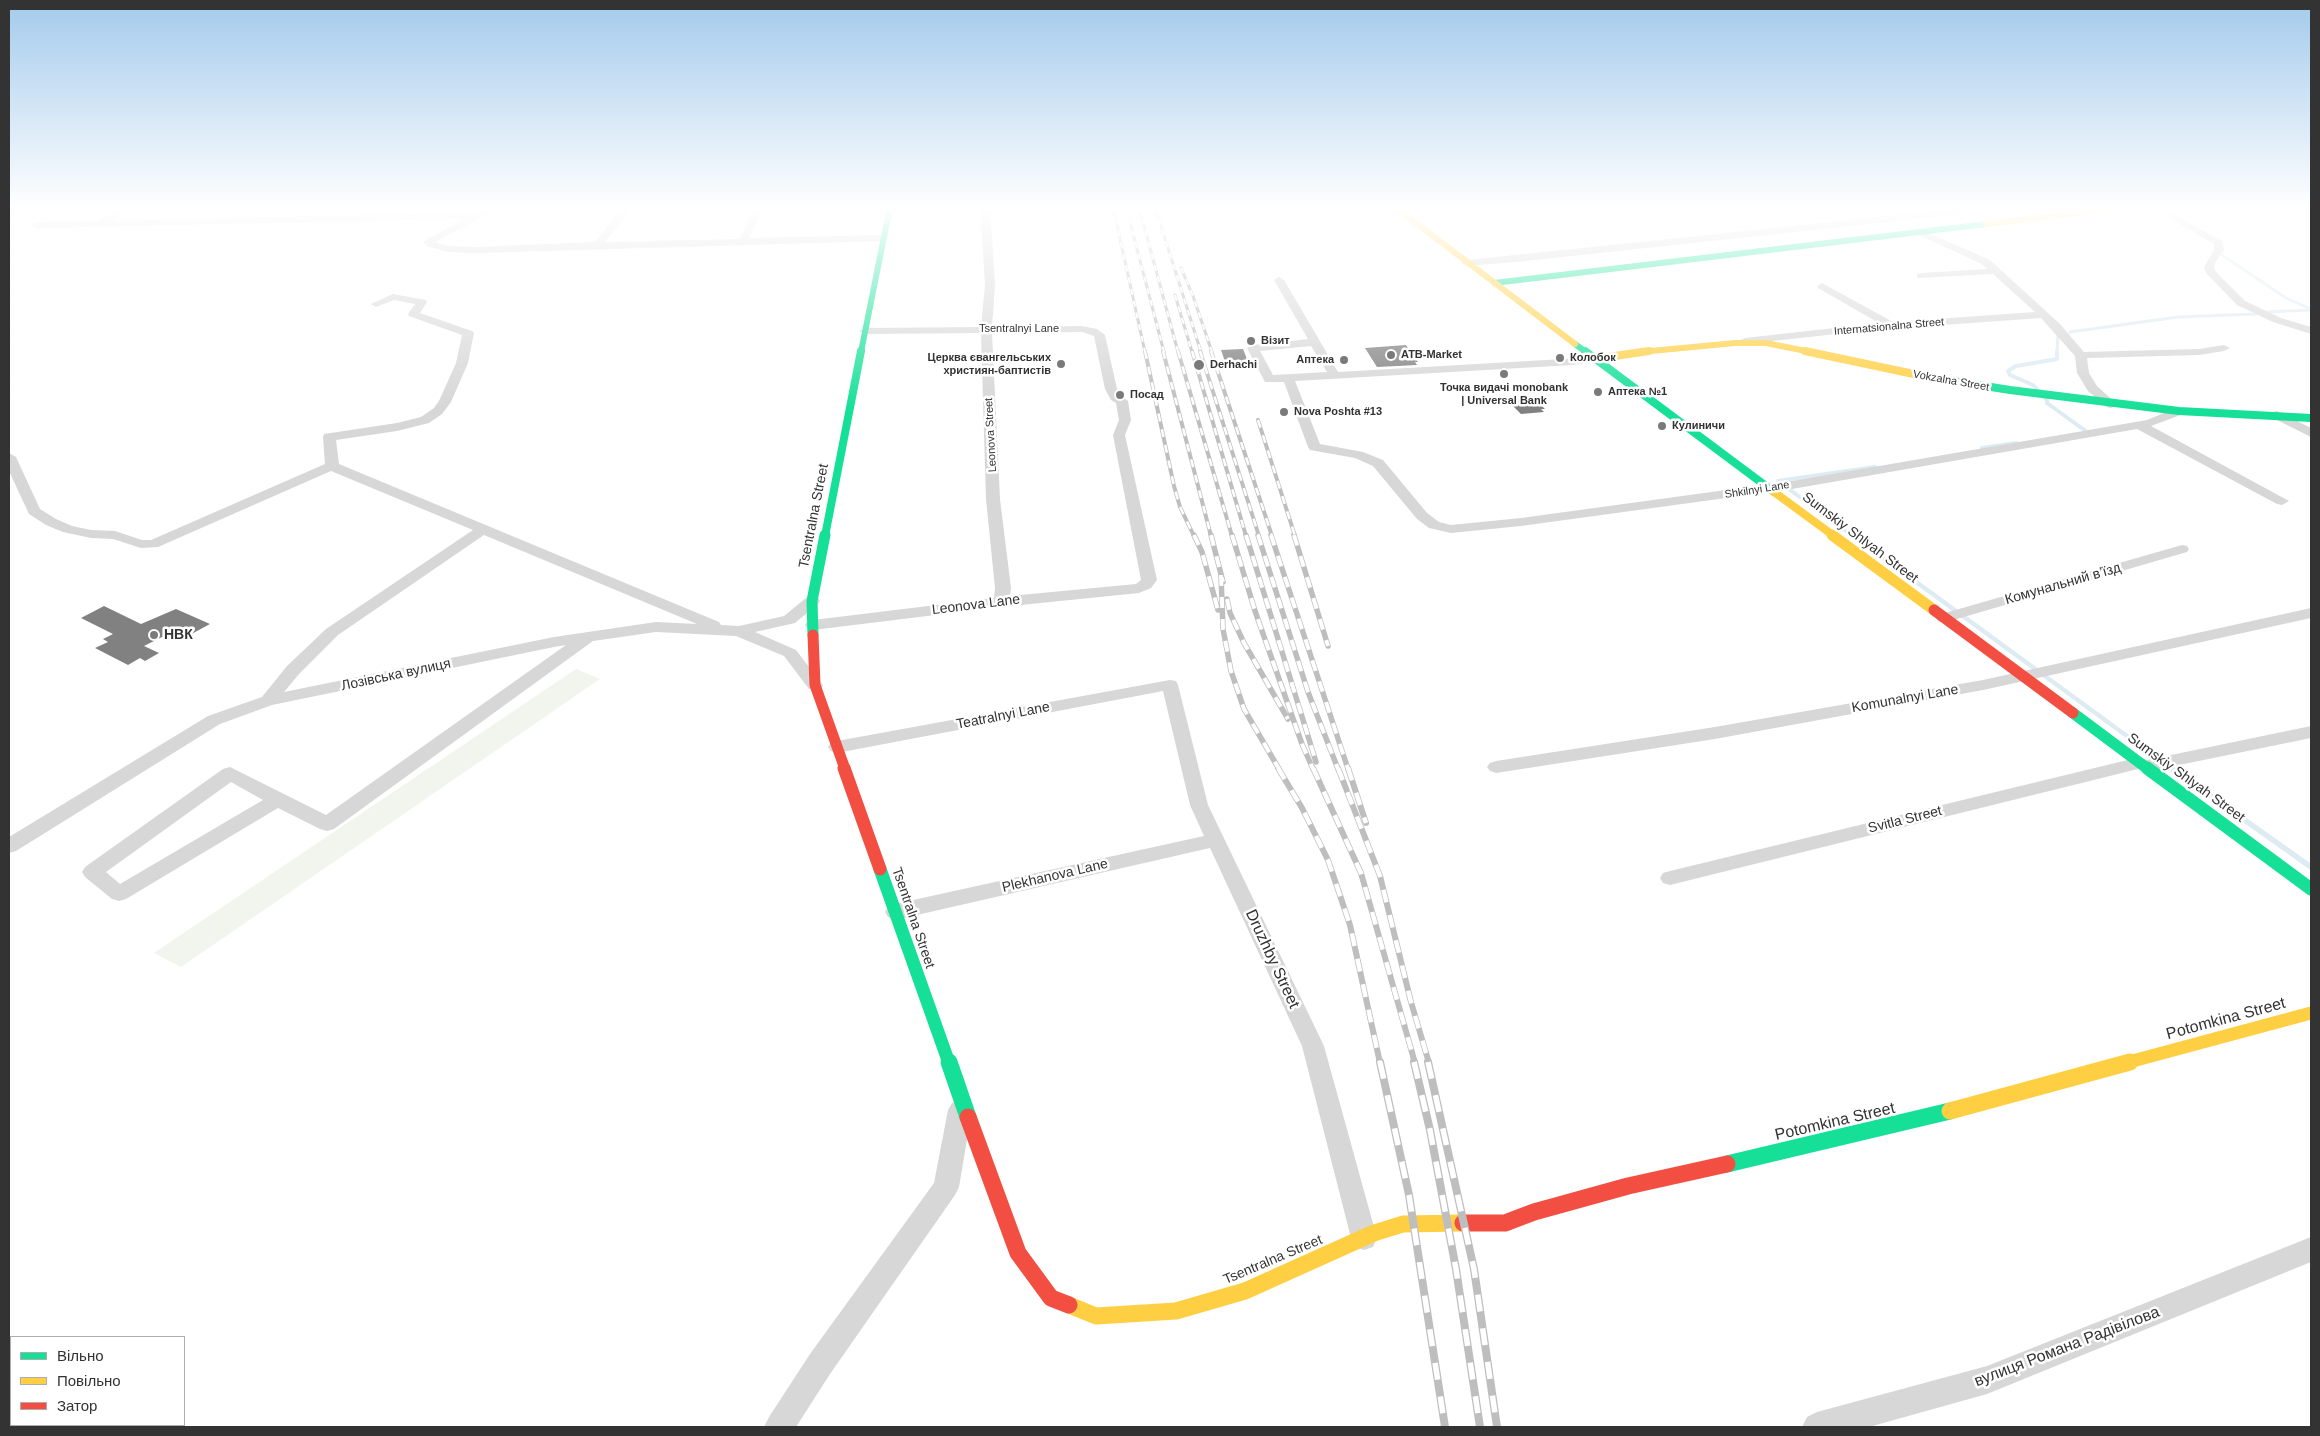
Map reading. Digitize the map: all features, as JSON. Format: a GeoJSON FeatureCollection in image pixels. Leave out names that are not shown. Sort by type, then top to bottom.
{"type":"FeatureCollection","features":[{"type":"Feature","properties":{"kind":"street","name":"Tsentralna Street"},"geometry":{"type":"LineString","coordinates":[[877,274],[812,601],[815,685],[962,1102],[1018,1253],[1051,1298],[1096,1316],[1176,1310],[1245,1291],[1364,1238]]}},
{"type":"Feature","properties":{"kind":"street","name":"Leonova Street"},"geometry":{"type":"LineString","coordinates":[[989,274],[986,329],[994,499],[1004,588],[1001,602]]}},
{"type":"Feature","properties":{"kind":"street","name":"Sumskiy Shlyah Street"},"geometry":{"type":"LineString","coordinates":[[1482,274],[2311,889]]}},
{"type":"Feature","properties":{"kind":"street"},"geometry":{"type":"LineString","coordinates":[[1494,283],[1569,274]]}},
{"type":"Feature","properties":{"kind":"street"},"geometry":{"type":"LineString","coordinates":[[1921,276],[1951,274]]}},
{"type":"Feature","properties":{"kind":"street"},"geometry":{"type":"LineString","coordinates":[[1999,274],[2043,315],[2081,355],[2083,373],[2092,388],[2111,404]]}},
{"type":"Feature","properties":{"kind":"street"},"geometry":{"type":"LineString","coordinates":[[2212,274],[2232,295],[2247,306],[2277,320],[2311,331]]}},
{"type":"Feature","properties":{"kind":"street"},"geometry":{"type":"LineString","coordinates":[[1279,280],[1334,375]]}},
{"type":"Feature","properties":{"kind":"street"},"geometry":{"type":"LineString","coordinates":[[1822,286],[1891,326]]}},
{"type":"Feature","properties":{"kind":"street"},"geometry":{"type":"LineString","coordinates":[[333,465],[329,437],[397,427],[425,420],[438,411],[445,402],[462,363],[468,333],[413,314],[422,302],[393,297],[376,304]]}},
{"type":"Feature","properties":{"kind":"street","name":"Internatsionalna Street"},"geometry":{"type":"LineString","coordinates":[[1735,342],[1891,326],[2043,315]]}},
{"type":"Feature","properties":{"kind":"street","name":"Tsentralnyi Lane"},"geometry":{"type":"LineString","coordinates":[[865,331],[1093,330],[1099,334],[1111,389],[1115,397],[1122,401],[1125,420],[1120,435],[1149,580],[1146,585],[1139,588]]}},
{"type":"Feature","properties":{"kind":"street"},"geometry":{"type":"LineString","coordinates":[[1315,342],[1253,348],[1269,379],[1572,362],[1594,359]]}},
{"type":"Feature","properties":{"kind":"street","name":"Vokzalna Street"},"geometry":{"type":"LineString","coordinates":[[1594,359],[1671,348],[1735,342],[1766,343],[1898,372],[2048,396],[2179,411],[2311,418]]}},
{"type":"Feature","properties":{"kind":"street"},"geometry":{"type":"LineString","coordinates":[[2081,355],[2199,352],[2224,348]]}},
{"type":"Feature","properties":{"kind":"street","name":"Shkilnyi Lane"},"geometry":{"type":"LineString","coordinates":[[1288,378],[1315,447],[1358,455],[1378,463],[1422,516],[1434,524],[1450,528],[1521,522],[1769,488],[2150,423],[2179,411]]}},
{"type":"Feature","properties":{"kind":"street"},"geometry":{"type":"LineString","coordinates":[[2277,416],[2311,434]]}},
{"type":"Feature","properties":{"kind":"street"},"geometry":{"type":"LineString","coordinates":[[2139,425],[2282,501]]}},
{"type":"Feature","properties":{"kind":"street"},"geometry":{"type":"LineString","coordinates":[[9,457],[34,511],[51,522],[68,529],[91,534],[115,535],[141,544],[153,544],[333,465],[482,530],[790,653],[815,685]]}},
{"type":"Feature","properties":{"kind":"street"},"geometry":{"type":"LineString","coordinates":[[268,701],[293,670],[332,632],[482,530]]}},
{"type":"Feature","properties":{"kind":"street","name":"Комунальний в’їзд"},"geometry":{"type":"LineString","coordinates":[[1944,618],[2182,549]]}},
{"type":"Feature","properties":{"kind":"street","name":"Leonova Lane"},"geometry":{"type":"LineString","coordinates":[[813,625],[1001,602],[1139,588]]}},
{"type":"Feature","properties":{"kind":"street","name":"Лозівська вулиця"},"geometry":{"type":"LineString","coordinates":[[9,846],[214,720],[268,701],[554,642],[656,627],[732,630],[789,620],[812,601]]}},
{"type":"Feature","properties":{"kind":"street","name":"Komunalnyi Lane"},"geometry":{"type":"LineString","coordinates":[[1496,767],[1715,733],[1983,685],[2311,612]]}},
{"type":"Feature","properties":{"kind":"street"},"geometry":{"type":"LineString","coordinates":[[277,800],[119,894],[92,872],[230,774],[277,800],[327,824],[590,637]]}},
{"type":"Feature","properties":{"kind":"street","name":"Teatralnyi Lane"},"geometry":{"type":"LineString","coordinates":[[837,747],[1170,685]]}},
{"type":"Feature","properties":{"kind":"street","name":"Druzhby Street"},"geometry":{"type":"LineString","coordinates":[[1170,685],[1198,806],[1313,1046],[1364,1238]]}},
{"type":"Feature","properties":{"kind":"street","name":"Svitla Street"},"geometry":{"type":"LineString","coordinates":[[1670,878],[2142,764],[2311,732]]}},
{"type":"Feature","properties":{"kind":"street","name":"Plekhanova Lane"},"geometry":{"type":"LineString","coordinates":[[895,912],[1215,840]]}},
{"type":"Feature","properties":{"kind":"street","name":"Potomkina Street"},"geometry":{"type":"LineString","coordinates":[[1364,1238],[1403,1224],[1505,1223],[1534,1212],[1628,1186],[1898,1125],[2311,1012]]}},
{"type":"Feature","properties":{"kind":"street"},"geometry":{"type":"LineString","coordinates":[[779,1427],[820,1364],[946,1188],[962,1102]]}},
{"type":"Feature","properties":{"kind":"street","name":"вулиця Романа Радівілова"},"geometry":{"type":"LineString","coordinates":[[1817,1427],[1987,1380],[2311,1249]]}},
{"type":"Feature","properties":{"kind":"shaded area"},"geometry":{"type":"Polygon","coordinates":[[[576,669],[600,679],[181,967],[154,953],[576,669]]]}},
{"type":"Feature","properties":{"kind":"building","name":"ATB-Market"},"geometry":{"type":"Polygon","coordinates":[[[1406,345],[1418,362],[1415,362],[1417,365],[1377,367],[1365,348],[1406,345]]]}},
{"type":"Feature","properties":{"kind":"building"},"geometry":{"type":"Polygon","coordinates":[[[1243,349],[1251,369],[1228,370],[1221,350],[1243,349]]]}},
{"type":"Feature","properties":{"kind":"building"},"geometry":{"type":"Polygon","coordinates":[[[1533,397],[1545,409],[1541,409],[1544,412],[1521,414],[1507,400],[1533,397]]]}},
{"type":"Feature","properties":{"kind":"building","name":"НВК"},"geometry":{"type":"Polygon","coordinates":[[[104,606],[141,624],[176,609],[210,624],[184,638],[172,632],[144,646],[159,653],[145,661],[140,658],[128,665],[95,648],[108,642],[103,639],[113,634],[81,618],[104,606]]]}},
{"type":"Feature","properties":{"kind":"waterway"},"geometry":{"type":"LineString","coordinates":[[2250,274],[2286,298],[2311,309]]}},
{"type":"Feature","properties":{"kind":"waterway"},"geometry":{"type":"LineString","coordinates":[[2268,312],[2310,310]]}},
{"type":"Feature","properties":{"kind":"waterway"},"geometry":{"type":"LineString","coordinates":[[2070,332],[2178,317],[2256,314]]}},
{"type":"Feature","properties":{"kind":"waterway"},"geometry":{"type":"LineString","coordinates":[[2057,352],[2058,333]]}},
{"type":"Feature","properties":{"kind":"waterway"},"geometry":{"type":"LineString","coordinates":[[2057,352],[2057,359],[2016,366],[2008,371],[2010,375],[2033,385],[2047,400],[2047,403],[2087,432],[2084,432]]}},
{"type":"Feature","properties":{"kind":"waterway"},"geometry":{"type":"LineString","coordinates":[[1982,448],[2016,443]]}},
{"type":"Feature","properties":{"kind":"waterway"},"geometry":{"type":"LineString","coordinates":[[1853,536],[1778,481],[1875,467]]}},
{"type":"Feature","properties":{"kind":"waterway"},"geometry":{"type":"LineString","coordinates":[[1852,535],[2172,769]]}},
{"type":"Feature","properties":{"kind":"waterway"},"geometry":{"type":"LineString","coordinates":[[2171,768],[2311,867]]}},
{"type":"Feature","properties":{"kind":"railway"},"geometry":{"type":"LineString","coordinates":[[1128,274],[1145,352]]}},
{"type":"Feature","properties":{"kind":"railway"},"geometry":{"type":"LineString","coordinates":[[1144,274],[1164,352]]}},
{"type":"Feature","properties":{"kind":"railway"},"geometry":{"type":"LineString","coordinates":[[1157,274],[1178,352]]}},
{"type":"Feature","properties":{"kind":"railway"},"geometry":{"type":"LineString","coordinates":[[1176,274],[1201,352]]}},
{"type":"Feature","properties":{"kind":"railway"},"geometry":{"type":"LineString","coordinates":[[1184,274],[1212,352]]}},
{"type":"Feature","properties":{"kind":"railway"},"geometry":{"type":"LineString","coordinates":[[1175,295],[1192,352]]}},
{"type":"Feature","properties":{"kind":"railway"},"geometry":{"type":"LineString","coordinates":[[1145,351],[1174,486],[1180,507],[1194,536]]}},
{"type":"Feature","properties":{"kind":"railway"},"geometry":{"type":"LineString","coordinates":[[1163,351],[1211,536]]}},
{"type":"Feature","properties":{"kind":"railway"},"geometry":{"type":"LineString","coordinates":[[1178,351],[1232,536]]}},
{"type":"Feature","properties":{"kind":"railway"},"geometry":{"type":"LineString","coordinates":[[1192,351],[1246,536]]}},
{"type":"Feature","properties":{"kind":"railway"},"geometry":{"type":"LineString","coordinates":[[1200,351],[1259,536]]}},
{"type":"Feature","properties":{"kind":"railway"},"geometry":{"type":"LineString","coordinates":[[1211,351],[1272,536]]}},
{"type":"Feature","properties":{"kind":"railway"},"geometry":{"type":"LineString","coordinates":[[1258,420],[1295,536]]}},
{"type":"Feature","properties":{"kind":"railway"},"geometry":{"type":"LineString","coordinates":[[1194,535],[1202,552],[1218,610]]}},
{"type":"Feature","properties":{"kind":"railway"},"geometry":{"type":"LineString","coordinates":[[1211,535],[1223,582]]}},
{"type":"Feature","properties":{"kind":"railway"},"geometry":{"type":"LineString","coordinates":[[1232,535],[1255,611],[1302,744],[1313,769]]}},
{"type":"Feature","properties":{"kind":"railway"},"geometry":{"type":"LineString","coordinates":[[1246,535],[1316,762]]}},
{"type":"Feature","properties":{"kind":"railway"},"geometry":{"type":"LineString","coordinates":[[1258,535],[1308,692],[1338,769]]}},
{"type":"Feature","properties":{"kind":"railway"},"geometry":{"type":"LineString","coordinates":[[1271,535],[1348,769]]}},
{"type":"Feature","properties":{"kind":"railway"},"geometry":{"type":"LineString","coordinates":[[1294,535],[1328,646]]}},
{"type":"Feature","properties":{"kind":"railway"},"geometry":{"type":"LineString","coordinates":[[1221,575],[1223,629],[1231,671],[1244,709],[1279,769]]}},
{"type":"Feature","properties":{"kind":"railway"},"geometry":{"type":"LineString","coordinates":[[1227,599],[1230,613],[1244,643],[1288,719]]}},
{"type":"Feature","properties":{"kind":"railway"},"geometry":{"type":"LineString","coordinates":[[1278,768],[1302,808],[1328,860],[1350,925],[1380,1063]]}},
{"type":"Feature","properties":{"kind":"railway"},"geometry":{"type":"LineString","coordinates":[[1313,768],[1361,873],[1415,1063]]}},
{"type":"Feature","properties":{"kind":"railway"},"geometry":{"type":"LineString","coordinates":[[1338,768],[1380,876],[1411,1002],[1429,1063]]}},
{"type":"Feature","properties":{"kind":"railway"},"geometry":{"type":"LineString","coordinates":[[1348,768],[1366,823]]}},
{"type":"Feature","properties":{"kind":"railway"},"geometry":{"type":"LineString","coordinates":[[1380,1062],[1409,1195],[1445,1427]]}},
{"type":"Feature","properties":{"kind":"railway"},"geometry":{"type":"LineString","coordinates":[[1414,1062],[1430,1130],[1456,1269],[1480,1427]]}},
{"type":"Feature","properties":{"kind":"railway"},"geometry":{"type":"LineString","coordinates":[[1428,1062],[1474,1269],[1497,1427]]}},
{"type":"Feature","properties":{"kind":"traffic: fast"},"geometry":{"type":"LineString","coordinates":[[813,635],[812,601],[877,274]]}},
{"type":"Feature","properties":{"kind":"traffic: fast"},"geometry":{"type":"LineString","coordinates":[[1494,283],[1569,274]]}},
{"type":"Feature","properties":{"kind":"traffic: fast"},"geometry":{"type":"LineString","coordinates":[[1575,344],[1774,492]]}},
{"type":"Feature","properties":{"kind":"traffic: fast"},"geometry":{"type":"LineString","coordinates":[[1928,377],[2010,390],[2179,411],[2311,418]]}},
{"type":"Feature","properties":{"kind":"traffic: fast"},"geometry":{"type":"LineString","coordinates":[[2073,713],[2311,889]]}},
{"type":"Feature","properties":{"kind":"traffic: fast"},"geometry":{"type":"LineString","coordinates":[[880,869],[968,1117]]}},
{"type":"Feature","properties":{"kind":"traffic: fast"},"geometry":{"type":"LineString","coordinates":[[1727,1164],[1898,1125],[1950,1111]]}},
{"type":"Feature","properties":{"kind":"traffic: slow"},"geometry":{"type":"LineString","coordinates":[[1483,274],[1575,344]]}},
{"type":"Feature","properties":{"kind":"traffic: slow"},"geometry":{"type":"LineString","coordinates":[[1594,359],[1671,348],[1735,343],[1766,343],[1928,377]]}},
{"type":"Feature","properties":{"kind":"traffic: slow"},"geometry":{"type":"LineString","coordinates":[[1774,492],[1934,610]]}},
{"type":"Feature","properties":{"kind":"traffic: slow"},"geometry":{"type":"LineString","coordinates":[[1950,1111],[2311,1013]]}},
{"type":"Feature","properties":{"kind":"traffic: slow"},"geometry":{"type":"LineString","coordinates":[[1069,1305],[1096,1316],[1176,1311],[1245,1291],[1374,1233],[1403,1224],[1463,1223]]}},
{"type":"Feature","properties":{"kind":"traffic: jam"},"geometry":{"type":"LineString","coordinates":[[1934,610],[2073,713]]}},
{"type":"Feature","properties":{"kind":"traffic: jam"},"geometry":{"type":"LineString","coordinates":[[813,635],[815,685],[880,869]]}},
{"type":"Feature","properties":{"kind":"traffic: jam"},"geometry":{"type":"LineString","coordinates":[[968,1117],[1018,1253],[1051,1298],[1069,1305]]}},
{"type":"Feature","properties":{"kind":"traffic: jam"},"geometry":{"type":"LineString","coordinates":[[1463,1223],[1505,1223],[1534,1212],[1628,1186],[1727,1164]]}},
{"type":"Feature","properties":{"kind":"place","name":"Візит"},"geometry":{"type":"Point","coordinates":[1251,341]}},
{"type":"Feature","properties":{"kind":"place","name":"ATB-Market"},"geometry":{"type":"Point","coordinates":[1391,355]}},
{"type":"Feature","properties":{"kind":"place","name":"Колобок"},"geometry":{"type":"Point","coordinates":[1560,358]}},
{"type":"Feature","properties":{"kind":"place","name":"Аптека"},"geometry":{"type":"Point","coordinates":[1344,360]}},
{"type":"Feature","properties":{"kind":"place","name":"Церква євангельських християн-баптистів"},"geometry":{"type":"Point","coordinates":[1061,364]}},
{"type":"Feature","properties":{"kind":"place","name":"Derhachi"},"geometry":{"type":"Point","coordinates":[1199,365]}},
{"type":"Feature","properties":{"kind":"place","name":"Точка видачі monobank | Universal Bank"},"geometry":{"type":"Point","coordinates":[1504,374]}},
{"type":"Feature","properties":{"kind":"place","name":"Аптека №1"},"geometry":{"type":"Point","coordinates":[1598,392]}},
{"type":"Feature","properties":{"kind":"place","name":"Посад"},"geometry":{"type":"Point","coordinates":[1120,395]}},
{"type":"Feature","properties":{"kind":"place","name":"Nova Poshta #13"},"geometry":{"type":"Point","coordinates":[1284,412]}},
{"type":"Feature","properties":{"kind":"place","name":"Кулиничи"},"geometry":{"type":"Point","coordinates":[1662,426]}},
{"type":"Feature","properties":{"kind":"place","name":"НВК"},"geometry":{"type":"Point","coordinates":[154,635]}}]}
